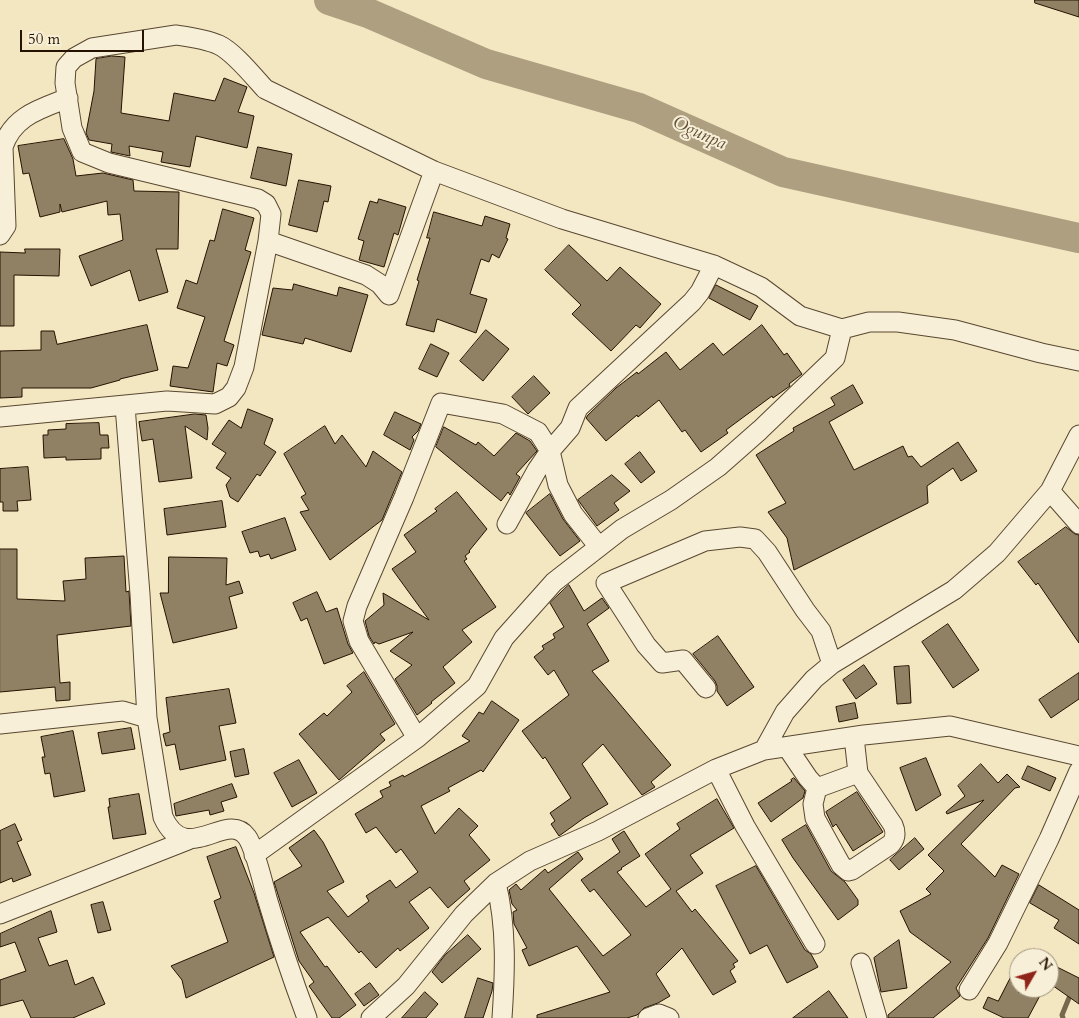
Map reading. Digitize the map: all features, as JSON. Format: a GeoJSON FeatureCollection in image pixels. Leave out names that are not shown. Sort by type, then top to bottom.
{"type":"FeatureCollection","features":[{"type":"Feature","properties":{"kind":"street"},"geometry":{"type":"LineString","coordinates":[[0,417],[167,401],[215,404],[229,397],[236,388],[244,367],[268,241],[271,214],[266,204],[258,199],[109,163],[82,152],[72,128],[65,83],[66,67],[74,58],[92,48],[176,35],[189,36],[220,46],[245,66],[265,89],[434,171],[562,219],[714,265],[761,287],[800,316],[842,329],[869,322],[898,322],[955,330],[1079,361]]}},
{"type":"Feature","properties":{"kind":"street"},"geometry":{"type":"LineString","coordinates":[[0,236],[6,226],[3,147],[6,136],[14,125],[36,111],[68,98]]}},
{"type":"Feature","properties":{"kind":"street"},"geometry":{"type":"LineString","coordinates":[[268,241],[366,275],[380,284],[389,295],[434,171]]}},
{"type":"Feature","properties":{"kind":"street"},"geometry":{"type":"LineString","coordinates":[[507,524],[537,470],[550,451],[570,428],[578,408],[692,302],[700,292],[714,265]]}},
{"type":"Feature","properties":{"kind":"street"},"geometry":{"type":"LineString","coordinates":[[254,855],[417,738],[477,686],[504,638],[554,582],[622,529],[670,500],[718,467],[760,430],[835,358],[842,329]]}},
{"type":"Feature","properties":{"kind":"street"},"geometry":{"type":"LineString","coordinates":[[417,738],[359,641],[353,620],[357,606],[404,497],[441,403],[503,414],[538,432],[550,451],[558,485],[573,514],[598,547]]}},
{"type":"Feature","properties":{"kind":"street"},"geometry":{"type":"LineString","coordinates":[[125,406],[140,594],[147,718],[162,817],[167,828],[177,836],[188,840]]}},
{"type":"Feature","properties":{"kind":"street"},"geometry":{"type":"LineString","coordinates":[[764,750],[785,712],[814,679],[832,664],[954,590],[997,554],[1050,491],[1079,435]]}},
{"type":"Feature","properties":{"kind":"street"},"geometry":{"type":"LineString","coordinates":[[1050,491],[1079,524]]}},
{"type":"Feature","properties":{"kind":"street"},"geometry":{"type":"LineString","coordinates":[[706,688],[683,660],[662,663],[646,645],[606,583],[705,540],[740,536],[755,539],[767,552],[821,631],[832,664]]}},
{"type":"Feature","properties":{"kind":"street"},"geometry":{"type":"LineString","coordinates":[[0,724],[123,711],[147,718]]}},
{"type":"Feature","properties":{"kind":"street"},"geometry":{"type":"LineString","coordinates":[[371,1018],[406,986],[464,914],[496,883],[530,862],[598,831],[716,769],[764,750],[950,726],[1079,756]]}},
{"type":"Feature","properties":{"kind":"street"},"geometry":{"type":"LineString","coordinates":[[817,788],[813,804],[815,818],[842,865],[848,871],[893,841],[896,831],[893,825],[858,773],[854,737]]}},
{"type":"Feature","properties":{"kind":"street"},"geometry":{"type":"LineString","coordinates":[[787,747],[817,788]]}},
{"type":"Feature","properties":{"kind":"street"},"geometry":{"type":"LineString","coordinates":[[716,769],[745,826],[816,944]]}},
{"type":"Feature","properties":{"kind":"street"},"geometry":{"type":"LineString","coordinates":[[969,990],[998,943],[1049,839],[1079,771]]}},
{"type":"Feature","properties":{"kind":"street"},"geometry":{"type":"LineString","coordinates":[[817,788],[858,773]]}},
{"type":"Feature","properties":{"kind":"street"},"geometry":{"type":"LineString","coordinates":[[0,914],[188,840],[229,830],[238,830],[247,837],[254,855],[286,961],[307,1018]]}},
{"type":"Feature","properties":{"kind":"street"},"geometry":{"type":"LineString","coordinates":[[496,883],[502,905],[505,981],[502,1018]]}},
{"type":"Feature","properties":{"kind":"street"},"geometry":{"type":"LineString","coordinates":[[861,963],[877,1018]]}},
{"type":"Feature","properties":{"kind":"street"},"geometry":{"type":"LineString","coordinates":[[648,1018],[659,1014],[669,1018]]}},
{"type":"Feature","properties":{"kind":"building"},"geometry":{"type":"Polygon","coordinates":[[[1035,0],[1079,0],[1079,17],[1035,3],[1035,0]]]}},
{"type":"Feature","properties":{"kind":"building"},"geometry":{"type":"Polygon","coordinates":[[[112,56],[125,57],[121,113],[169,121],[174,93],[215,101],[224,78],[247,87],[238,112],[254,116],[247,148],[196,136],[190,167],[161,162],[163,152],[129,146],[130,156],[111,152],[112,144],[89,140],[86,133],[94,91],[96,59],[112,56]]]}},
{"type":"Feature","properties":{"kind":"building"},"geometry":{"type":"Polygon","coordinates":[[[64,139],[73,159],[76,176],[103,173],[133,180],[134,191],[179,192],[178,249],[156,249],[168,292],[139,301],[130,270],[91,286],[79,256],[123,240],[120,214],[108,215],[107,201],[62,212],[60,204],[60,212],[40,217],[29,173],[23,174],[18,146],[64,139]]]}},
{"type":"Feature","properties":{"kind":"building"},"geometry":{"type":"Polygon","coordinates":[[[258,147],[292,154],[286,186],[251,178],[258,147]]]}},
{"type":"Feature","properties":{"kind":"building"},"geometry":{"type":"Polygon","coordinates":[[[299,180],[331,186],[328,202],[324,201],[317,232],[289,225],[299,180]]]}},
{"type":"Feature","properties":{"kind":"building"},"geometry":{"type":"Polygon","coordinates":[[[379,199],[406,207],[398,235],[394,233],[384,267],[359,260],[364,241],[358,239],[370,201],[377,203],[379,199]]]}},
{"type":"Feature","properties":{"kind":"building"},"geometry":{"type":"Polygon","coordinates":[[[223,209],[254,218],[245,250],[251,252],[224,341],[234,345],[227,366],[217,363],[213,392],[170,386],[173,366],[188,368],[205,317],[177,308],[186,280],[197,284],[210,240],[214,241],[223,209]]]}},
{"type":"Feature","properties":{"kind":"building"},"geometry":{"type":"Polygon","coordinates":[[[434,212],[482,226],[485,216],[510,224],[506,238],[508,239],[499,258],[492,254],[489,262],[481,259],[470,294],[487,299],[476,333],[437,319],[434,332],[406,325],[430,238],[427,238],[434,212]]]}},
{"type":"Feature","properties":{"kind":"building"},"geometry":{"type":"Polygon","coordinates":[[[569,245],[607,281],[620,267],[661,304],[640,328],[636,325],[611,351],[572,314],[581,305],[545,270],[569,245]]]}},
{"type":"Feature","properties":{"kind":"building"},"geometry":{"type":"Polygon","coordinates":[[[25,249],[60,249],[59,276],[14,275],[14,326],[0,326],[0,252],[25,253],[25,249]]]}},
{"type":"Feature","properties":{"kind":"building"},"geometry":{"type":"Polygon","coordinates":[[[294,284],[337,296],[339,287],[368,295],[351,352],[305,338],[303,344],[262,335],[273,288],[292,290],[294,284]]]}},
{"type":"Feature","properties":{"kind":"building"},"geometry":{"type":"Polygon","coordinates":[[[716,285],[758,306],[750,320],[709,298],[716,285]]]}},
{"type":"Feature","properties":{"kind":"building"},"geometry":{"type":"Polygon","coordinates":[[[147,325],[158,370],[91,388],[22,388],[22,397],[0,398],[0,351],[41,350],[41,331],[54,331],[57,344],[147,325]]]}},
{"type":"Feature","properties":{"kind":"building"},"geometry":{"type":"Polygon","coordinates":[[[762,325],[784,355],[787,353],[802,374],[789,384],[790,386],[773,398],[772,396],[726,430],[728,433],[701,452],[685,430],[682,432],[659,400],[638,417],[637,415],[606,441],[586,418],[616,388],[666,352],[680,370],[713,343],[723,355],[762,325]]]}},
{"type":"Feature","properties":{"kind":"building"},"geometry":{"type":"Polygon","coordinates":[[[486,330],[509,349],[483,381],[460,361],[486,330]]]}},
{"type":"Feature","properties":{"kind":"building"},"geometry":{"type":"Polygon","coordinates":[[[431,344],[449,353],[437,377],[419,369],[431,344]]]}},
{"type":"Feature","properties":{"kind":"building"},"geometry":{"type":"Polygon","coordinates":[[[534,376],[550,393],[528,414],[512,397],[534,376]]]}},
{"type":"Feature","properties":{"kind":"building"},"geometry":{"type":"Polygon","coordinates":[[[853,385],[863,403],[829,422],[854,470],[903,446],[908,457],[912,456],[921,467],[958,442],[977,471],[961,481],[953,468],[927,486],[928,503],[794,570],[787,538],[768,512],[786,503],[756,455],[794,431],[793,428],[835,405],[831,398],[853,385]]]}},
{"type":"Feature","properties":{"kind":"building"},"geometry":{"type":"Polygon","coordinates":[[[248,409],[273,419],[264,444],[276,452],[260,476],[257,474],[238,502],[230,497],[226,485],[231,478],[216,468],[226,453],[212,444],[229,420],[241,428],[248,409]]]}},
{"type":"Feature","properties":{"kind":"building"},"geometry":{"type":"Polygon","coordinates":[[[395,412],[421,424],[418,431],[412,437],[414,440],[410,450],[384,435],[395,412]]]}},
{"type":"Feature","properties":{"kind":"building"},"geometry":{"type":"Polygon","coordinates":[[[195,414],[206,415],[208,428],[207,440],[185,426],[192,478],[159,482],[153,439],[142,441],[139,422],[195,414]]]}},
{"type":"Feature","properties":{"kind":"building"},"geometry":{"type":"Polygon","coordinates":[[[99,423],[100,435],[108,435],[109,448],[101,448],[101,459],[66,460],[66,457],[44,458],[43,435],[48,435],[48,430],[66,429],[66,424],[99,423]]]}},
{"type":"Feature","properties":{"kind":"building"},"geometry":{"type":"Polygon","coordinates":[[[325,426],[335,444],[342,435],[366,467],[373,451],[402,472],[382,520],[330,560],[300,512],[309,510],[301,497],[306,494],[284,454],[325,426]]]}},
{"type":"Feature","properties":{"kind":"building"},"geometry":{"type":"Polygon","coordinates":[[[444,427],[476,445],[478,442],[494,456],[516,433],[530,441],[537,451],[516,474],[520,477],[510,495],[508,492],[501,501],[436,447],[444,427]]]}},
{"type":"Feature","properties":{"kind":"building"},"geometry":{"type":"Polygon","coordinates":[[[640,452],[655,472],[641,483],[625,464],[640,452]]]}},
{"type":"Feature","properties":{"kind":"building"},"geometry":{"type":"Polygon","coordinates":[[[28,467],[31,500],[17,501],[18,511],[3,511],[3,502],[0,502],[0,469],[28,467]]]}},
{"type":"Feature","properties":{"kind":"building"},"geometry":{"type":"Polygon","coordinates":[[[612,475],[630,491],[614,503],[619,510],[597,526],[578,500],[612,475]]]}},
{"type":"Feature","properties":{"kind":"building"},"geometry":{"type":"Polygon","coordinates":[[[457,492],[487,529],[465,556],[467,559],[464,561],[496,607],[462,630],[472,642],[443,667],[455,683],[417,715],[395,679],[412,665],[390,651],[413,632],[379,644],[375,642],[374,644],[369,636],[365,621],[384,605],[383,593],[429,620],[392,569],[416,552],[404,535],[437,511],[435,509],[457,492]]]}},
{"type":"Feature","properties":{"kind":"building"},"geometry":{"type":"Polygon","coordinates":[[[550,494],[563,519],[580,541],[560,556],[526,513],[550,494]]]}},
{"type":"Feature","properties":{"kind":"building"},"geometry":{"type":"Polygon","coordinates":[[[222,501],[226,527],[167,535],[164,509],[222,501]]]}},
{"type":"Feature","properties":{"kind":"building"},"geometry":{"type":"Polygon","coordinates":[[[285,518],[296,550],[271,559],[269,554],[260,557],[258,551],[250,553],[242,532],[285,518]]]}},
{"type":"Feature","properties":{"kind":"building"},"geometry":{"type":"Polygon","coordinates":[[[1066,527],[1079,535],[1079,643],[1038,583],[1036,585],[1018,562],[1066,527]]]}},
{"type":"Feature","properties":{"kind":"building"},"geometry":{"type":"Polygon","coordinates":[[[0,549],[17,549],[17,599],[65,601],[63,581],[86,579],[85,558],[124,556],[126,592],[129,591],[131,626],[57,635],[60,683],[70,682],[70,700],[56,701],[55,687],[0,692],[0,549]]]}},
{"type":"Feature","properties":{"kind":"building"},"geometry":{"type":"Polygon","coordinates":[[[169,557],[227,558],[226,585],[239,581],[243,593],[229,597],[237,628],[173,643],[160,593],[168,593],[169,557]]]}},
{"type":"Feature","properties":{"kind":"building"},"geometry":{"type":"Polygon","coordinates":[[[569,585],[584,611],[602,598],[609,608],[587,624],[609,661],[592,671],[671,765],[651,782],[655,787],[642,795],[603,744],[582,764],[608,804],[559,836],[551,824],[555,821],[550,813],[571,798],[545,757],[543,759],[522,731],[569,695],[554,670],[548,675],[534,657],[544,649],[542,646],[555,638],[553,634],[564,627],[550,603],[569,585]]]}},
{"type":"Feature","properties":{"kind":"building"},"geometry":{"type":"Polygon","coordinates":[[[317,592],[326,612],[337,608],[348,644],[353,653],[324,664],[307,618],[301,621],[293,603],[317,592]]]}},
{"type":"Feature","properties":{"kind":"building"},"geometry":{"type":"Polygon","coordinates":[[[948,624],[979,670],[953,688],[922,642],[948,624]]]}},
{"type":"Feature","properties":{"kind":"building"},"geometry":{"type":"Polygon","coordinates":[[[718,636],[754,687],[727,706],[717,691],[715,681],[693,654],[718,636]]]}},
{"type":"Feature","properties":{"kind":"building"},"geometry":{"type":"Polygon","coordinates":[[[864,665],[877,684],[856,699],[843,680],[864,665]]]}},
{"type":"Feature","properties":{"kind":"building"},"geometry":{"type":"Polygon","coordinates":[[[909,666],[911,703],[897,704],[894,667],[909,666]]]}},
{"type":"Feature","properties":{"kind":"building"},"geometry":{"type":"Polygon","coordinates":[[[364,672],[395,724],[380,734],[385,740],[339,780],[299,734],[324,713],[327,716],[352,692],[347,686],[364,672]]]}},
{"type":"Feature","properties":{"kind":"building"},"geometry":{"type":"Polygon","coordinates":[[[1079,673],[1079,699],[1051,718],[1039,700],[1079,673]]]}},
{"type":"Feature","properties":{"kind":"building"},"geometry":{"type":"Polygon","coordinates":[[[229,689],[236,723],[219,726],[226,760],[180,770],[175,744],[166,746],[163,734],[170,732],[166,698],[229,689]]]}},
{"type":"Feature","properties":{"kind":"building"},"geometry":{"type":"Polygon","coordinates":[[[492,701],[519,720],[483,772],[481,770],[448,788],[450,791],[421,806],[435,834],[459,808],[478,826],[469,835],[490,860],[464,881],[470,889],[448,908],[430,887],[409,902],[429,928],[400,951],[398,948],[376,968],[361,951],[359,953],[328,917],[300,932],[356,1005],[339,1018],[332,1018],[309,986],[314,982],[299,961],[274,882],[302,866],[289,848],[314,830],[323,842],[344,882],[327,891],[348,917],[369,901],[366,896],[390,880],[396,888],[418,872],[401,849],[396,853],[376,827],[366,833],[355,814],[383,797],[380,791],[391,786],[389,782],[403,775],[404,777],[470,741],[462,736],[479,712],[483,714],[492,701]]]}},
{"type":"Feature","properties":{"kind":"building"},"geometry":{"type":"Polygon","coordinates":[[[855,703],[858,718],[839,722],[836,707],[855,703]]]}},
{"type":"Feature","properties":{"kind":"building"},"geometry":{"type":"Polygon","coordinates":[[[131,728],[135,749],[102,754],[98,733],[131,728]]]}},
{"type":"Feature","properties":{"kind":"building"},"geometry":{"type":"Polygon","coordinates":[[[73,731],[85,791],[54,797],[50,773],[45,774],[42,757],[45,757],[41,737],[73,731]]]}},
{"type":"Feature","properties":{"kind":"building"},"geometry":{"type":"Polygon","coordinates":[[[244,749],[249,774],[235,777],[230,752],[244,749]]]}},
{"type":"Feature","properties":{"kind":"building"},"geometry":{"type":"Polygon","coordinates":[[[926,758],[941,795],[916,811],[900,768],[926,758]]]}},
{"type":"Feature","properties":{"kind":"building"},"geometry":{"type":"Polygon","coordinates":[[[299,760],[317,793],[292,807],[274,773],[299,760]]]}},
{"type":"Feature","properties":{"kind":"building"},"geometry":{"type":"Polygon","coordinates":[[[981,764],[998,783],[1007,774],[1020,787],[1015,788],[961,844],[995,877],[1002,865],[1019,874],[988,938],[956,988],[960,996],[933,1018],[888,1018],[888,1015],[951,962],[910,932],[900,911],[931,894],[926,889],[944,871],[928,855],[984,800],[947,814],[946,812],[965,796],[958,786],[981,764]]]}},
{"type":"Feature","properties":{"kind":"building"},"geometry":{"type":"Polygon","coordinates":[[[1028,766],[1056,778],[1050,791],[1022,779],[1028,766]]]}},
{"type":"Feature","properties":{"kind":"building"},"geometry":{"type":"Polygon","coordinates":[[[794,778],[805,791],[803,798],[771,822],[758,803],[794,778]]]}},
{"type":"Feature","properties":{"kind":"building"},"geometry":{"type":"Polygon","coordinates":[[[232,784],[237,797],[221,802],[224,811],[210,815],[209,810],[176,816],[174,804],[232,784]]]}},
{"type":"Feature","properties":{"kind":"building"},"geometry":{"type":"Polygon","coordinates":[[[857,792],[883,832],[853,851],[836,824],[833,827],[826,812],[857,792]]]}},
{"type":"Feature","properties":{"kind":"building"},"geometry":{"type":"Polygon","coordinates":[[[139,794],[146,834],[113,839],[108,807],[110,807],[109,799],[139,794]]]}},
{"type":"Feature","properties":{"kind":"building"},"geometry":{"type":"Polygon","coordinates":[[[717,799],[734,828],[690,855],[703,873],[676,891],[692,912],[695,909],[738,961],[733,964],[735,967],[730,971],[736,982],[713,995],[682,948],[656,974],[670,996],[644,1008],[637,1015],[627,1018],[537,1018],[537,1015],[610,992],[577,946],[529,966],[522,950],[527,948],[514,924],[513,912],[517,910],[512,904],[509,890],[516,884],[521,890],[545,869],[548,873],[578,852],[583,859],[549,889],[603,956],[631,935],[594,889],[590,892],[581,880],[620,852],[612,839],[624,831],[640,856],[617,872],[646,907],[671,889],[645,854],[680,829],[677,824],[717,799]]]}},
{"type":"Feature","properties":{"kind":"building"},"geometry":{"type":"Polygon","coordinates":[[[15,824],[22,840],[17,842],[31,875],[13,882],[12,878],[0,883],[0,831],[15,824]]]}},
{"type":"Feature","properties":{"kind":"building"},"geometry":{"type":"Polygon","coordinates":[[[806,825],[831,871],[845,882],[858,900],[858,905],[838,920],[782,840],[806,825]]]}},
{"type":"Feature","properties":{"kind":"building"},"geometry":{"type":"Polygon","coordinates":[[[915,838],[924,849],[899,870],[890,860],[915,838]]]}},
{"type":"Feature","properties":{"kind":"building"},"geometry":{"type":"Polygon","coordinates":[[[236,847],[254,893],[274,957],[186,998],[182,980],[171,966],[228,942],[214,901],[221,898],[207,857],[236,847]]]}},
{"type":"Feature","properties":{"kind":"building"},"geometry":{"type":"Polygon","coordinates":[[[756,866],[805,950],[811,954],[818,967],[787,983],[767,945],[750,954],[716,886],[756,866]]]}},
{"type":"Feature","properties":{"kind":"building"},"geometry":{"type":"Polygon","coordinates":[[[1039,885],[1079,910],[1079,944],[1054,928],[1059,920],[1030,903],[1039,885]]]}},
{"type":"Feature","properties":{"kind":"building"},"geometry":{"type":"Polygon","coordinates":[[[103,902],[111,930],[98,933],[91,905],[103,902]]]}},
{"type":"Feature","properties":{"kind":"building"},"geometry":{"type":"Polygon","coordinates":[[[51,911],[57,932],[38,938],[49,966],[67,960],[75,985],[93,977],[105,1004],[73,1018],[31,1018],[23,1000],[0,1006],[0,980],[26,971],[15,942],[0,947],[0,934],[51,911]]]}},
{"type":"Feature","properties":{"kind":"building"},"geometry":{"type":"Polygon","coordinates":[[[468,935],[481,949],[442,983],[432,972],[445,955],[468,935]]]}},
{"type":"Feature","properties":{"kind":"building"},"geometry":{"type":"Polygon","coordinates":[[[899,940],[907,988],[881,992],[874,958],[899,940]]]}},
{"type":"Feature","properties":{"kind":"building"},"geometry":{"type":"Polygon","coordinates":[[[1059,968],[1079,978],[1079,1004],[1059,990],[1059,968]]]}},
{"type":"Feature","properties":{"kind":"building"},"geometry":{"type":"Polygon","coordinates":[[[478,978],[493,983],[492,991],[483,1018],[465,1018],[478,978]]]}},
{"type":"Feature","properties":{"kind":"building"},"geometry":{"type":"Polygon","coordinates":[[[1009,980],[1009,998],[1039,998],[1028,1018],[1004,1018],[983,1008],[988,997],[998,1001],[1009,980]]]}},
{"type":"Feature","properties":{"kind":"building"},"geometry":{"type":"Polygon","coordinates":[[[370,983],[379,995],[364,1006],[355,994],[370,983]]]}},
{"type":"Feature","properties":{"kind":"building"},"geometry":{"type":"Polygon","coordinates":[[[829,991],[848,1018],[793,1018],[829,991]]]}},
{"type":"Feature","properties":{"kind":"building"},"geometry":{"type":"Polygon","coordinates":[[[425,992],[438,1004],[426,1018],[402,1018],[425,992]]]}},
{"type":"Feature","properties":{"kind":"waterway","name":"Ogunpa"},"geometry":{"type":"LineString","coordinates":[[329,0],[368,13],[486,64],[639,108],[783,172],[1079,238]]}},
{"type":"Feature","properties":{"kind":"waterway"},"geometry":{"type":"LineString","coordinates":[[1063,1018],[1062,1015],[1071,993]]}}]}
